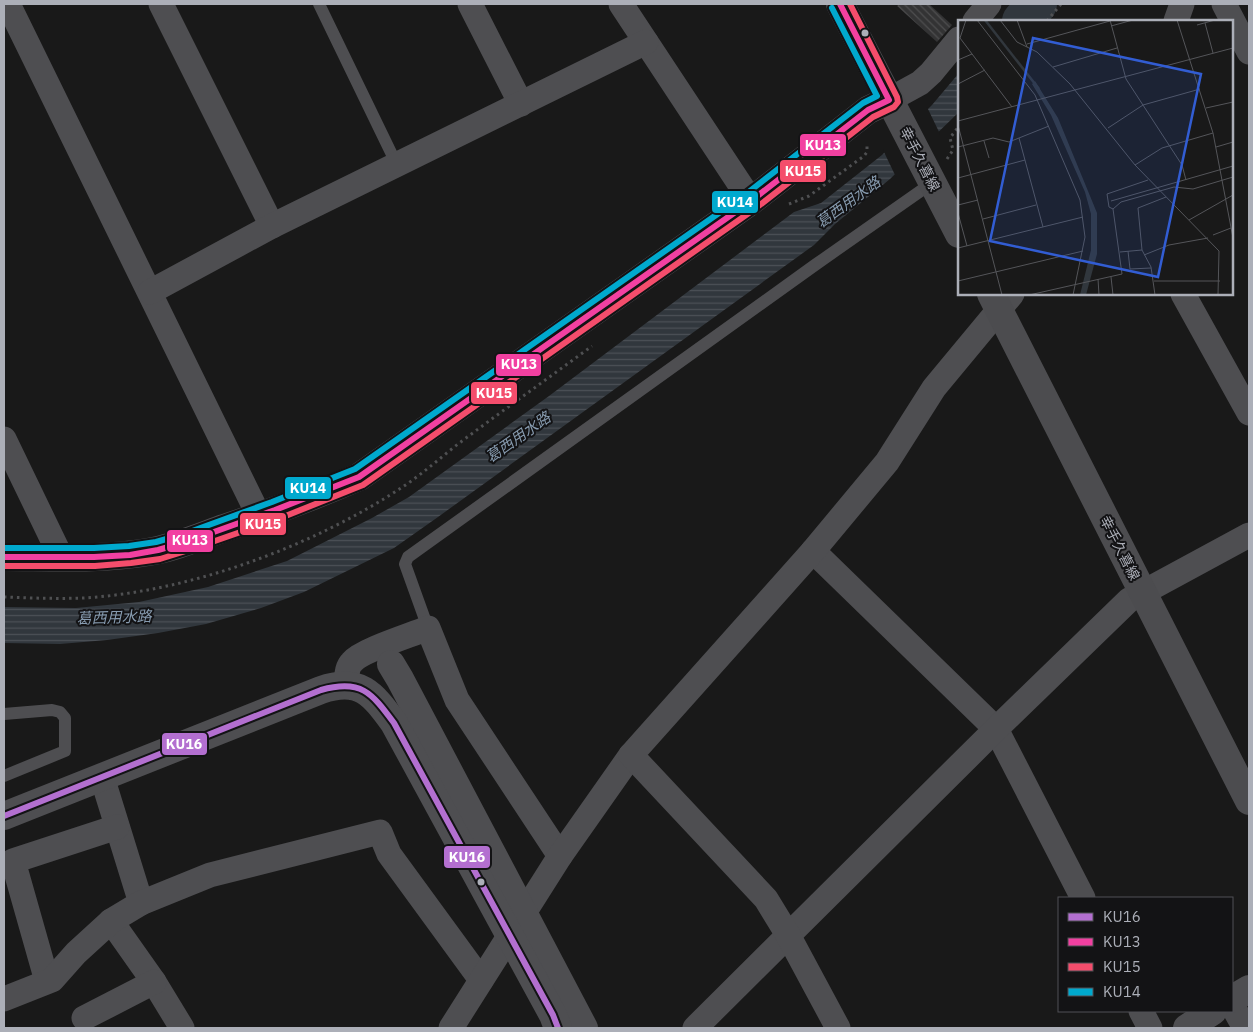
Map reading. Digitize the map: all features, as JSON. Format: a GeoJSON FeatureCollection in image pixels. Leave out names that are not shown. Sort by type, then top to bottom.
{"type":"FeatureCollection","features":[{"type":"Feature","properties":{"kind":"main road","name":"幸手久喜線"},"geometry":{"type":"LineString","coordinates":[[840,4],[894,110],[935,171],[958,231]]}},
{"type":"Feature","properties":{"kind":"main road","name":"幸手久喜線"},"geometry":{"type":"LineString","coordinates":[[1001,299],[1142,592],[1249,801]]}},
{"type":"Feature","properties":{"kind":"street"},"geometry":{"type":"LineString","coordinates":[[8,4],[259,516]]}},
{"type":"Feature","properties":{"kind":"street"},"geometry":{"type":"LineString","coordinates":[[160,4],[272,226]]}},
{"type":"Feature","properties":{"kind":"street"},"geometry":{"type":"LineString","coordinates":[[470,4],[521,104]]}},
{"type":"Feature","properties":{"kind":"street"},"geometry":{"type":"LineString","coordinates":[[621,4],[752,201]]}},
{"type":"Feature","properties":{"kind":"street"},"geometry":{"type":"LineString","coordinates":[[975,20],[989,4]]}},
{"type":"Feature","properties":{"kind":"street"},"geometry":{"type":"LineString","coordinates":[[1176,20],[1182,4]]}},
{"type":"Feature","properties":{"kind":"street"},"geometry":{"type":"LineString","coordinates":[[1224,4],[1232,20]]}},
{"type":"Feature","properties":{"kind":"street"},"geometry":{"type":"LineString","coordinates":[[1233,21],[1249,52]]}},
{"type":"Feature","properties":{"kind":"street"},"geometry":{"type":"LineString","coordinates":[[4,557],[106,556],[147,552],[172,547],[332,489],[359,477],[752,201],[868,110],[894,110],[931,73],[958,40]]}},
{"type":"Feature","properties":{"kind":"street"},"geometry":{"type":"LineString","coordinates":[[150,292],[272,226],[646,42]]}},
{"type":"Feature","properties":{"kind":"street"},"geometry":{"type":"LineString","coordinates":[[1184,295],[1249,413]]}},
{"type":"Feature","properties":{"kind":"street"},"geometry":{"type":"LineString","coordinates":[[451,1028],[560,856],[631,755],[813,551],[887,462],[934,388],[1001,299]]}},
{"type":"Feature","properties":{"kind":"street"},"geometry":{"type":"LineString","coordinates":[[4,439],[60,557]]}},
{"type":"Feature","properties":{"kind":"street"},"geometry":{"type":"LineString","coordinates":[[695,1028],[996,729],[1129,600],[1249,535]]}},
{"type":"Feature","properties":{"kind":"street"},"geometry":{"type":"LineString","coordinates":[[813,551],[996,729],[1082,897]]}},
{"type":"Feature","properties":{"kind":"street"},"geometry":{"type":"LineString","coordinates":[[346,684],[348,667],[352,660],[366,652],[428,628],[457,700],[560,856]]}},
{"type":"Feature","properties":{"kind":"street"},"geometry":{"type":"LineString","coordinates":[[391,664],[400,679],[517,925],[558,1028]]}},
{"type":"Feature","properties":{"kind":"street"},"geometry":{"type":"LineString","coordinates":[[4,816],[321,690],[346,684],[360,688],[376,698],[394,723],[517,925],[584,1028]]}},
{"type":"Feature","properties":{"kind":"street"},"geometry":{"type":"LineString","coordinates":[[631,755],[766,899],[788,935],[838,1028]]}},
{"type":"Feature","properties":{"kind":"street"},"geometry":{"type":"LineString","coordinates":[[102,777],[141,903]]}},
{"type":"Feature","properties":{"kind":"street"},"geometry":{"type":"LineString","coordinates":[[47,981],[13,861],[117,827]]}},
{"type":"Feature","properties":{"kind":"street"},"geometry":{"type":"LineString","coordinates":[[4,999],[52,980],[76,953],[111,921],[141,903],[210,874],[380,832],[389,854],[481,980]]}},
{"type":"Feature","properties":{"kind":"street"},"geometry":{"type":"LineString","coordinates":[[111,921],[154,982],[182,1028]]}},
{"type":"Feature","properties":{"kind":"street"},"geometry":{"type":"LineString","coordinates":[[84,1018],[154,982]]}},
{"type":"Feature","properties":{"kind":"street"},"geometry":{"type":"LineString","coordinates":[[1233,998],[1249,989]]}},
{"type":"Feature","properties":{"kind":"street"},"geometry":{"type":"LineString","coordinates":[[1233,1006],[1245,1028]]}},
{"type":"Feature","properties":{"kind":"street"},"geometry":{"type":"LineString","coordinates":[[1142,1012],[1150,1028]]}},
{"type":"Feature","properties":{"kind":"street"},"geometry":{"type":"LineString","coordinates":[[1187,1028],[1211,1012]]}},
{"type":"Feature","properties":{"kind":"lane"},"geometry":{"type":"LineString","coordinates":[[319,4],[397,165]]}},
{"type":"Feature","properties":{"kind":"lane"},"geometry":{"type":"LineString","coordinates":[[428,628],[405,564],[408,558],[791,282],[935,171]]}},
{"type":"Feature","properties":{"kind":"lane"},"geometry":{"type":"LineString","coordinates":[[4,714],[52,710],[60,712],[65,718],[65,751],[4,776]]}},
{"type":"Feature","properties":{"kind":"path"},"geometry":{"type":"LineString","coordinates":[[1048,20],[1061,4]]}},
{"type":"Feature","properties":{"kind":"path"},"geometry":{"type":"LineString","coordinates":[[935,171],[953,150],[950,138],[958,127]]}},
{"type":"Feature","properties":{"kind":"path"},"geometry":{"type":"LineString","coordinates":[[868,144],[875,139]]}},
{"type":"Feature","properties":{"kind":"water"},"geometry":{"type":"Polygon","coordinates":[[[958,74],[958,113],[890,179],[835,224],[814,245],[394,548],[304,592],[261,608],[206,624],[107,640],[60,644],[4,643],[4,607],[76,608],[139,602],[208,587],[287,561],[409,497],[549,396],[794,212],[821,203],[882,155],[932,105],[958,74]]]}},
{"type":"Feature","properties":{"kind":"pier"},"geometry":{"type":"Polygon","coordinates":[[[927,107],[940,134],[896,177],[883,150],[927,107]]]}},
{"type":"Feature","properties":{"kind":"building"},"geometry":{"type":"Polygon","coordinates":[[[900,4],[929,4],[952,25],[937,42],[897,6],[900,4]]]}},
{"type":"Feature","properties":{"kind":"waterway","name":"葛西用水路"},"geometry":{"type":"LineString","coordinates":[[1023,20],[1037,4]]}},
{"type":"Feature","properties":{"kind":"transit line","name":"KU13"},"geometry":{"type":"LineString","coordinates":[[4,557],[94,557],[130,555],[158,550],[275,510],[359,477],[751,201],[868,110],[889,100],[840,4]]}},
{"type":"Feature","properties":{"kind":"transit line","name":"KU15"},"geometry":{"type":"LineString","coordinates":[[4,566],[95,566],[160,559],[278,519],[363,485],[756,208],[873,117],[894,107],[898,102],[897,97],[850,4]]}},
{"type":"Feature","properties":{"kind":"transit line","name":"KU14"},"geometry":{"type":"LineString","coordinates":[[4,548],[94,548],[156,542],[184,534],[272,502],[355,469],[746,194],[863,103],[877,96],[832,8]]}},
{"type":"Feature","properties":{"kind":"transit line","name":"KU16"},"geometry":{"type":"LineString","coordinates":[[4,816],[321,690],[346,686],[356,687],[379,703],[394,723],[553,1015],[558,1028]]}}]}
